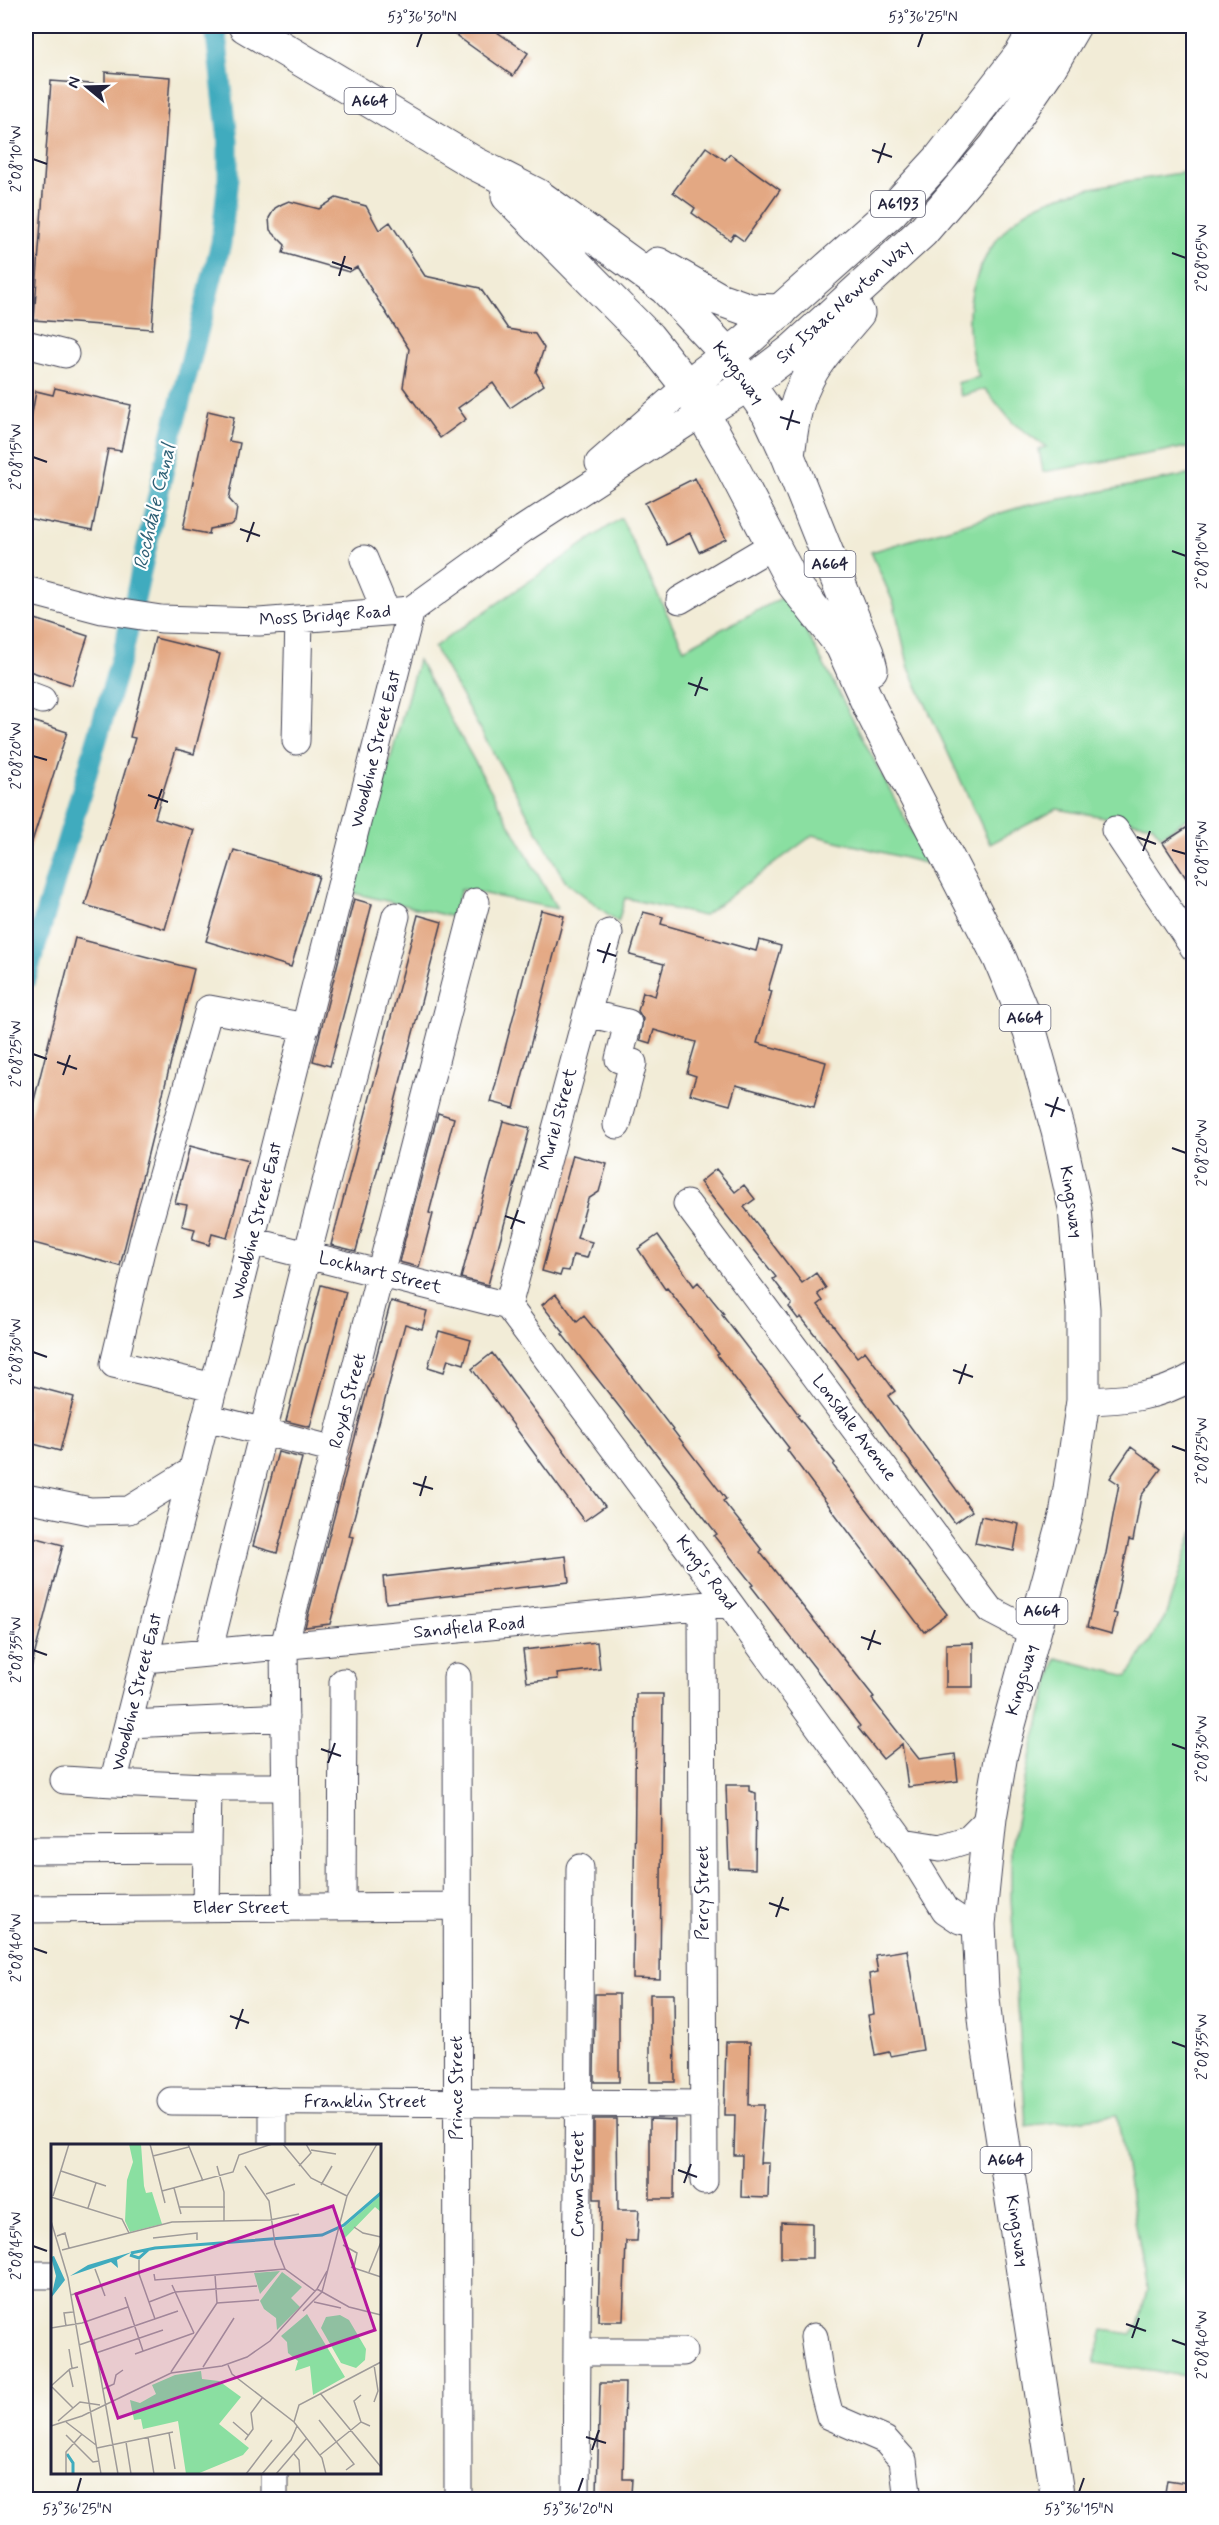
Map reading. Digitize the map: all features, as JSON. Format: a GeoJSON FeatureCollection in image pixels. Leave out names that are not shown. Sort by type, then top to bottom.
{"type":"FeatureCollection","features":[{"type":"Feature","properties":{"kind":"main road","name":"Sir Isaac Newton Way"},"geometry":{"type":"LineString","coordinates":[[715,385],[745,342],[890,213],[939,160],[1020,56],[1038,26]]}},
{"type":"Feature","properties":{"kind":"main road","name":"Sir Isaac Newton Way"},"geometry":{"type":"LineString","coordinates":[[715,385],[793,350],[922,232],[995,147],[1050,67],[1074,26]]}},
{"type":"Feature","properties":{"kind":"main road","name":"Kingsway"},"geometry":{"type":"LineString","coordinates":[[255,32],[474,163],[537,195],[639,269],[673,308],[715,385],[725,453],[793,583],[842,646],[1000,959],[1030,1031],[1058,1131],[1076,1208],[1083,1309],[1083,1401],[1066,1516],[1036,1634],[1001,1754],[990,1818],[979,1924],[987,2037],[1058,2499]]}},
{"type":"Feature","properties":{"kind":"main road","name":"Kingsway"},"geometry":{"type":"LineString","coordinates":[[474,163],[546,232],[648,337],[715,385],[768,413],[788,456],[867,653],[894,752]]}},
{"type":"Feature","properties":{"kind":"main road","name":"A664"},"geometry":{"type":"LineString","coordinates":[[537,195],[606,228],[668,271],[709,294],[750,310],[781,311]]}},
{"type":"Feature","properties":{"kind":"main road","name":"A6193"},"geometry":{"type":"LineString","coordinates":[[788,456],[792,424],[799,398],[816,364],[875,294],[922,232]]}},
{"type":"Feature","properties":{"kind":"main road","name":"A664"},"geometry":{"type":"LineString","coordinates":[[715,385],[842,646]]}},
{"type":"Feature","properties":{"kind":"street"},"geometry":{"type":"LineString","coordinates":[[26,344],[65,354]]}},
{"type":"Feature","properties":{"kind":"street","name":"Moss Bridge Road"},"geometry":{"type":"LineString","coordinates":[[26,590],[102,610],[161,620],[259,622],[399,611],[523,529],[715,385]]}},
{"type":"Feature","properties":{"kind":"street"},"geometry":{"type":"LineString","coordinates":[[681,600],[773,545]]}},
{"type":"Feature","properties":{"kind":"street"},"geometry":{"type":"LineString","coordinates":[[364,559],[399,611]]}},
{"type":"Feature","properties":{"kind":"street","name":"Woodbine Street East"},"geometry":{"type":"LineString","coordinates":[[64,1780],[113,1783],[306,1027],[399,611]]}},
{"type":"Feature","properties":{"kind":"street"},"geometry":{"type":"LineString","coordinates":[[296,741],[299,619]]}},
{"type":"Feature","properties":{"kind":"street"},"geometry":{"type":"LineString","coordinates":[[1115,830],[1194,948]]}},
{"type":"Feature","properties":{"kind":"street","name":"Royds Street"},"geometry":{"type":"LineString","coordinates":[[287,1908],[284,1646],[476,902]]}},
{"type":"Feature","properties":{"kind":"street"},"geometry":{"type":"LineString","coordinates":[[208,1653],[307,1255],[396,916]]}},
{"type":"Feature","properties":{"kind":"street","name":"Muriel Street"},"geometry":{"type":"LineString","coordinates":[[508,1306],[609,933]]}},
{"type":"Feature","properties":{"kind":"street"},"geometry":{"type":"LineString","coordinates":[[214,1388],[114,1364],[143,1242],[209,1009],[306,1027]]}},
{"type":"Feature","properties":{"kind":"street"},"geometry":{"type":"LineString","coordinates":[[587,1013],[628,1023],[619,1059],[633,1063],[617,1125]]}},
{"type":"Feature","properties":{"kind":"street","name":"Lonsdale Avenue"},"geometry":{"type":"LineString","coordinates":[[687,1204],[990,1611],[1036,1634]]}},
{"type":"Feature","properties":{"kind":"street","name":"Lockhart Street"},"geometry":{"type":"LineString","coordinates":[[252,1241],[508,1306]]}},
{"type":"Feature","properties":{"kind":"street","name":"King's Road"},"geometry":{"type":"LineString","coordinates":[[508,1306],[903,1842],[945,1910],[960,1920],[979,1924]]}},
{"type":"Feature","properties":{"kind":"street"},"geometry":{"type":"LineString","coordinates":[[1083,1401],[1133,1399],[1173,1388],[1194,1376]]}},
{"type":"Feature","properties":{"kind":"street"},"geometry":{"type":"LineString","coordinates":[[206,1417],[335,1450]]}},
{"type":"Feature","properties":{"kind":"street"},"geometry":{"type":"LineString","coordinates":[[26,1498],[90,1511],[129,1510],[192,1471]]}},
{"type":"Feature","properties":{"kind":"street","name":"Sandfield Road"},"geometry":{"type":"LineString","coordinates":[[146,1659],[729,1603]]}},
{"type":"Feature","properties":{"kind":"street","name":"Percy Street"},"geometry":{"type":"LineString","coordinates":[[702,1606],[704,2181]]}},
{"type":"Feature","properties":{"kind":"street","name":"Prince Street"},"geometry":{"type":"LineString","coordinates":[[457,1677],[458,2499]]}},
{"type":"Feature","properties":{"kind":"street"},"geometry":{"type":"LineString","coordinates":[[342,1907],[343,1682]]}},
{"type":"Feature","properties":{"kind":"street"},"geometry":{"type":"LineString","coordinates":[[129,1724],[285,1717]]}},
{"type":"Feature","properties":{"kind":"street"},"geometry":{"type":"LineString","coordinates":[[113,1783],[285,1787]]}},
{"type":"Feature","properties":{"kind":"street"},"geometry":{"type":"LineString","coordinates":[[206,1908],[208,1787]]}},
{"type":"Feature","properties":{"kind":"street"},"geometry":{"type":"LineString","coordinates":[[903,1842],[940,1848],[969,1839],[990,1818]]}},
{"type":"Feature","properties":{"kind":"street"},"geometry":{"type":"LineString","coordinates":[[34,1850],[207,1849]]}},
{"type":"Feature","properties":{"kind":"street","name":"Crown Street"},"geometry":{"type":"LineString","coordinates":[[576,2499],[580,1868]]}},
{"type":"Feature","properties":{"kind":"street","name":"Elder Street"},"geometry":{"type":"LineString","coordinates":[[26,1908],[457,1906]]}},
{"type":"Feature","properties":{"kind":"street","name":"Franklin Street"},"geometry":{"type":"LineString","coordinates":[[171,2101],[704,2104]]}},
{"type":"Feature","properties":{"kind":"street"},"geometry":{"type":"LineString","coordinates":[[273,2101],[273,2144]]}},
{"type":"Feature","properties":{"kind":"street"},"geometry":{"type":"LineString","coordinates":[[26,2275],[51,2275]]}},
{"type":"Feature","properties":{"kind":"street"},"geometry":{"type":"LineString","coordinates":[[814,2337],[820,2378],[830,2416],[885,2440],[903,2460],[908,2499]]}},
{"type":"Feature","properties":{"kind":"street"},"geometry":{"type":"LineString","coordinates":[[577,2352],[683,2352]]}},
{"type":"Feature","properties":{"kind":"street"},"geometry":{"type":"LineString","coordinates":[[274,2474],[274,2499]]}},
{"type":"Feature","properties":{"kind":"green space"},"geometry":{"type":"Polygon","coordinates":[[[1193,171],[1193,446],[1043,472],[1039,449],[1046,447],[1013,423],[985,389],[961,396],[957,383],[979,377],[972,355],[969,318],[972,293],[982,263],[1006,229],[1036,205],[1078,191],[1193,171]]]}},
{"type":"Feature","properties":{"kind":"green space"},"geometry":{"type":"Polygon","coordinates":[[[1193,474],[1193,815],[1161,836],[1152,825],[1057,809],[990,844],[909,668],[894,604],[871,552],[1024,506],[1193,474]]]}},
{"type":"Feature","properties":{"kind":"green space"},"geometry":{"type":"Polygon","coordinates":[[[621,518],[684,649],[787,595],[929,864],[813,835],[703,916],[625,898],[618,922],[565,881],[434,647],[621,518]]]}},
{"type":"Feature","properties":{"kind":"green space"},"geometry":{"type":"Polygon","coordinates":[[[418,660],[557,909],[461,889],[453,917],[353,893],[418,660]]]}},
{"type":"Feature","properties":{"kind":"green space"},"geometry":{"type":"Polygon","coordinates":[[[1193,1531],[1193,2377],[1094,2363],[1103,2330],[1132,2334],[1139,2323],[1147,2290],[1117,2115],[1026,2126],[1011,1900],[1011,1846],[1028,1765],[1056,1658],[1128,1676],[1165,1617],[1193,1531]]]}},
{"type":"Feature","properties":{"kind":"building"},"geometry":{"type":"Polygon","coordinates":[[[443,26],[488,26],[528,53],[513,76],[443,26]]]}},
{"type":"Feature","properties":{"kind":"building"},"geometry":{"type":"Polygon","coordinates":[[[105,72],[170,77],[152,329],[34,320],[51,81],[105,85],[105,72]]]}},
{"type":"Feature","properties":{"kind":"building"},"geometry":{"type":"Polygon","coordinates":[[[706,147],[725,160],[730,154],[780,190],[744,241],[734,234],[730,240],[692,213],[695,208],[673,192],[706,147]]]}},
{"type":"Feature","properties":{"kind":"building"},"geometry":{"type":"Polygon","coordinates":[[[336,198],[366,206],[379,230],[390,222],[425,276],[480,288],[508,329],[535,334],[544,348],[536,372],[544,385],[510,408],[493,383],[458,408],[466,419],[440,438],[403,387],[409,349],[357,267],[349,272],[283,253],[285,245],[270,230],[269,218],[275,208],[282,204],[289,201],[319,209],[336,198]]]}},
{"type":"Feature","properties":{"kind":"building"},"geometry":{"type":"Polygon","coordinates":[[[55,388],[131,405],[121,451],[108,449],[92,531],[26,518],[26,431],[29,431],[36,391],[53,395],[55,388]]]}},
{"type":"Feature","properties":{"kind":"building"},"geometry":{"type":"Polygon","coordinates":[[[208,411],[234,417],[229,441],[240,443],[229,499],[237,508],[235,521],[230,525],[210,529],[209,534],[183,529],[208,411]]]}},
{"type":"Feature","properties":{"kind":"building"},"geometry":{"type":"Polygon","coordinates":[[[695,478],[726,539],[699,552],[690,533],[667,545],[645,503],[695,478]]]}},
{"type":"Feature","properties":{"kind":"building"},"geometry":{"type":"Polygon","coordinates":[[[26,616],[88,636],[72,685],[26,670],[26,616]]]}},
{"type":"Feature","properties":{"kind":"building"},"geometry":{"type":"Polygon","coordinates":[[[155,638],[220,654],[194,754],[176,749],[155,818],[194,830],[165,929],[85,905],[135,738],[130,737],[155,638]]]}},
{"type":"Feature","properties":{"kind":"building"},"geometry":{"type":"Polygon","coordinates":[[[26,719],[67,732],[29,851],[26,850],[26,719]]]}},
{"type":"Feature","properties":{"kind":"building"},"geometry":{"type":"Polygon","coordinates":[[[1194,823],[1194,890],[1163,843],[1194,823]]]}},
{"type":"Feature","properties":{"kind":"building"},"geometry":{"type":"Polygon","coordinates":[[[234,850],[319,876],[291,967],[206,941],[234,850]]]}},
{"type":"Feature","properties":{"kind":"building"},"geometry":{"type":"Polygon","coordinates":[[[354,899],[372,904],[330,1066],[313,1061],[354,899]]]}},
{"type":"Feature","properties":{"kind":"building"},"geometry":{"type":"Polygon","coordinates":[[[541,910],[564,916],[514,1108],[491,1102],[541,910]]]}},
{"type":"Feature","properties":{"kind":"building"},"geometry":{"type":"Polygon","coordinates":[[[643,912],[663,917],[661,924],[756,951],[759,940],[781,946],[768,990],[772,991],[757,1043],[826,1062],[814,1107],[736,1085],[730,1105],[690,1094],[696,1076],[687,1073],[696,1042],[654,1030],[650,1043],[640,1040],[643,1019],[638,1011],[643,992],[655,996],[664,964],[630,955],[643,912]]]}},
{"type":"Feature","properties":{"kind":"building"},"geometry":{"type":"Polygon","coordinates":[[[418,915],[442,922],[356,1251],[331,1245],[418,915]]]}},
{"type":"Feature","properties":{"kind":"building"},"geometry":{"type":"Polygon","coordinates":[[[75,938],[194,969],[120,1266],[26,1241],[26,1132],[75,938]]]}},
{"type":"Feature","properties":{"kind":"building"},"geometry":{"type":"Polygon","coordinates":[[[438,1113],[454,1118],[429,1213],[433,1214],[419,1267],[399,1262],[438,1113]]]}},
{"type":"Feature","properties":{"kind":"building"},"geometry":{"type":"Polygon","coordinates":[[[503,1121],[530,1128],[488,1285],[461,1278],[503,1121]]]}},
{"type":"Feature","properties":{"kind":"building"},"geometry":{"type":"Polygon","coordinates":[[[190,1146],[248,1161],[227,1238],[212,1234],[209,1245],[192,1240],[195,1229],[182,1226],[187,1205],[175,1203],[190,1146]]]}},
{"type":"Feature","properties":{"kind":"building"},"geometry":{"type":"Polygon","coordinates":[[[573,1155],[607,1164],[599,1192],[588,1199],[577,1238],[592,1242],[587,1258],[573,1255],[569,1271],[562,1270],[560,1276],[542,1271],[573,1155]]]}},
{"type":"Feature","properties":{"kind":"building"},"geometry":{"type":"Polygon","coordinates":[[[716,1169],[735,1192],[744,1185],[755,1199],[744,1207],[802,1283],[816,1273],[826,1288],[818,1294],[823,1301],[818,1305],[857,1357],[865,1351],[895,1391],[888,1396],[972,1511],[955,1523],[833,1358],[801,1317],[798,1319],[789,1307],[792,1304],[773,1279],[776,1277],[700,1182],[716,1169]]]}},
{"type":"Feature","properties":{"kind":"building"},"geometry":{"type":"Polygon","coordinates":[[[658,1235],[694,1286],[698,1282],[724,1314],[722,1315],[799,1415],[797,1416],[835,1463],[833,1465],[947,1614],[924,1632],[787,1450],[789,1448],[717,1355],[719,1354],[667,1288],[665,1289],[638,1249],[658,1235]]]}},
{"type":"Feature","properties":{"kind":"building"},"geometry":{"type":"Polygon","coordinates":[[[321,1285],[346,1292],[310,1427],[286,1421],[321,1285]]]}},
{"type":"Feature","properties":{"kind":"building"},"geometry":{"type":"Polygon","coordinates":[[[556,1294],[577,1322],[584,1316],[610,1348],[726,1499],[723,1501],[762,1550],[760,1552],[874,1697],[872,1699],[919,1759],[955,1754],[958,1781],[908,1787],[902,1744],[883,1759],[714,1536],[717,1534],[680,1484],[562,1334],[564,1333],[542,1305],[556,1294]]]}},
{"type":"Feature","properties":{"kind":"building"},"geometry":{"type":"Polygon","coordinates":[[[391,1301],[427,1311],[422,1329],[405,1324],[349,1536],[353,1537],[330,1624],[305,1627],[391,1301]]]}},
{"type":"Feature","properties":{"kind":"building"},"geometry":{"type":"Polygon","coordinates":[[[439,1331],[471,1340],[464,1364],[448,1359],[444,1372],[428,1367],[439,1331]]]}},
{"type":"Feature","properties":{"kind":"building"},"geometry":{"type":"Polygon","coordinates":[[[492,1353],[605,1506],[584,1521],[472,1369],[492,1353]]]}},
{"type":"Feature","properties":{"kind":"building"},"geometry":{"type":"Polygon","coordinates":[[[26,1384],[74,1397],[60,1451],[26,1442],[26,1384]]]}},
{"type":"Feature","properties":{"kind":"building"},"geometry":{"type":"Polygon","coordinates":[[[1131,1447],[1161,1469],[1141,1496],[1133,1541],[1129,1540],[1113,1613],[1117,1614],[1112,1634],[1087,1627],[1106,1553],[1119,1484],[1110,1478],[1131,1447]]]}},
{"type":"Feature","properties":{"kind":"building"},"geometry":{"type":"Polygon","coordinates":[[[278,1452],[302,1458],[277,1553],[253,1546],[278,1452]]]}},
{"type":"Feature","properties":{"kind":"building"},"geometry":{"type":"Polygon","coordinates":[[[981,1516],[1019,1524],[1014,1551],[975,1543],[981,1516]]]}},
{"type":"Feature","properties":{"kind":"building"},"geometry":{"type":"Polygon","coordinates":[[[26,1535],[63,1545],[31,1668],[26,1668],[26,1535]]]}},
{"type":"Feature","properties":{"kind":"building"},"geometry":{"type":"Polygon","coordinates":[[[566,1556],[569,1582],[386,1603],[383,1577],[566,1556]]]}},
{"type":"Feature","properties":{"kind":"building"},"geometry":{"type":"Polygon","coordinates":[[[597,1642],[600,1669],[557,1674],[558,1679],[527,1682],[523,1650],[597,1642]]]}},
{"type":"Feature","properties":{"kind":"building"},"geometry":{"type":"Polygon","coordinates":[[[973,1643],[973,1687],[946,1687],[946,1644],[973,1643]]]}},
{"type":"Feature","properties":{"kind":"building"},"geometry":{"type":"Polygon","coordinates":[[[636,1694],[663,1694],[660,1979],[633,1978],[636,1694]]]}},
{"type":"Feature","properties":{"kind":"building"},"geometry":{"type":"Polygon","coordinates":[[[726,1785],[749,1785],[749,1791],[756,1793],[755,1869],[729,1868],[726,1785]]]}},
{"type":"Feature","properties":{"kind":"building"},"geometry":{"type":"Polygon","coordinates":[[[907,1950],[923,2050],[890,2056],[889,2052],[875,2055],[868,2015],[874,2014],[869,1974],[878,1972],[875,1955],[907,1950]]]}},
{"type":"Feature","properties":{"kind":"building"},"geometry":{"type":"Polygon","coordinates":[[[595,1994],[619,1994],[619,2082],[594,2082],[595,1994]]]}},
{"type":"Feature","properties":{"kind":"building"},"geometry":{"type":"Polygon","coordinates":[[[650,1994],[674,1994],[675,2082],[650,2082],[650,1994]]]}},
{"type":"Feature","properties":{"kind":"building"},"geometry":{"type":"Polygon","coordinates":[[[726,2042],[750,2042],[749,2105],[764,2105],[760,2163],[769,2163],[768,2198],[741,2197],[742,2155],[734,2155],[735,2115],[724,2115],[726,2042]]]}},
{"type":"Feature","properties":{"kind":"building"},"geometry":{"type":"Polygon","coordinates":[[[594,2119],[617,2119],[618,2210],[639,2210],[637,2241],[626,2241],[623,2321],[598,2321],[601,2199],[594,2199],[594,2119]]]}},
{"type":"Feature","properties":{"kind":"building"},"geometry":{"type":"Polygon","coordinates":[[[650,2119],[675,2120],[674,2199],[650,2199],[650,2119]]]}},
{"type":"Feature","properties":{"kind":"building"},"geometry":{"type":"Polygon","coordinates":[[[781,2222],[812,2223],[812,2258],[781,2258],[781,2222]]]}},
{"type":"Feature","properties":{"kind":"building"},"geometry":{"type":"Polygon","coordinates":[[[600,2383],[625,2383],[623,2479],[632,2479],[631,2494],[622,2494],[622,2499],[605,2499],[605,2494],[597,2493],[600,2383]]]}},
{"type":"Feature","properties":{"kind":"building"},"geometry":{"type":"Polygon","coordinates":[[[1167,2480],[1194,2484],[1194,2499],[1164,2499],[1167,2480]]]}},
{"type":"Feature","properties":{"kind":"waterway","name":"Rochdale Canal"},"geometry":{"type":"LineString","coordinates":[[26,979],[124,648],[171,437],[221,243],[228,178],[228,140],[215,26]]}}]}
